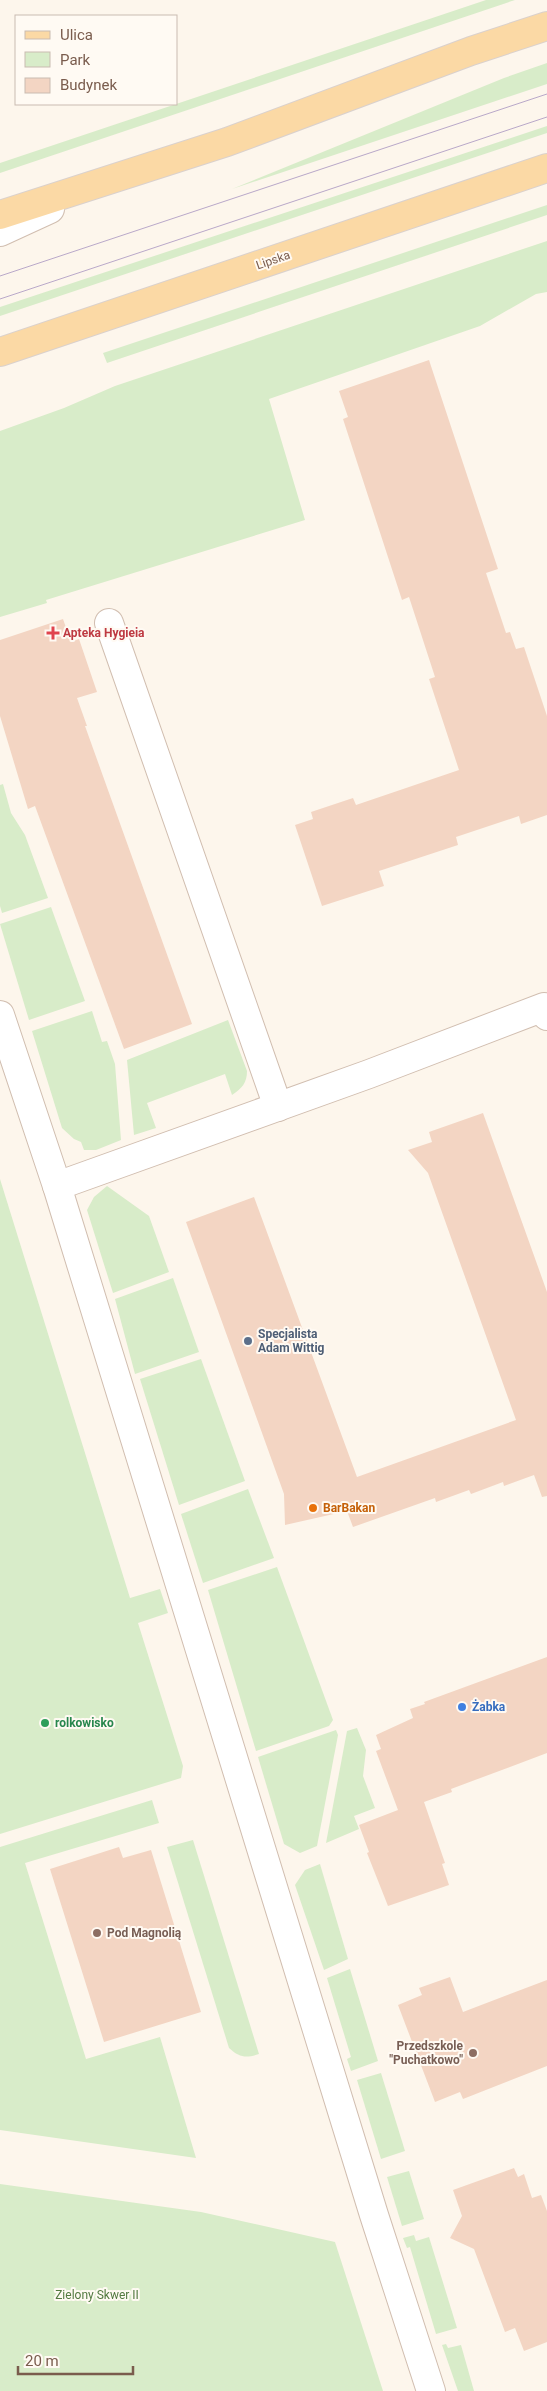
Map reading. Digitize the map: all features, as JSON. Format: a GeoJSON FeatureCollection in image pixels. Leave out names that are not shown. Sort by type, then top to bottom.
{"type":"FeatureCollection","features":[{"type":"Feature","properties":{"kind":"main road"},"geometry":{"type":"LineString","coordinates":[[0,215],[227,142],[471,51],[547,26]]}},
{"type":"Feature","properties":{"kind":"main road","name":"Lipska"},"geometry":{"type":"LineString","coordinates":[[0,352],[547,168]]}},
{"type":"Feature","properties":{"kind":"street"},"geometry":{"type":"LineString","coordinates":[[0,232],[113,180]]}},
{"type":"Feature","properties":{"kind":"street"},"geometry":{"type":"LineString","coordinates":[[109,623],[278,1107]]}},
{"type":"Feature","properties":{"kind":"street"},"geometry":{"type":"LineString","coordinates":[[57,1186],[278,1107],[544,1007],[547,1016]]}},
{"type":"Feature","properties":{"kind":"street"},"geometry":{"type":"LineString","coordinates":[[0,1015],[57,1186],[374,2215],[431,2391]]}},
{"type":"Feature","properties":{"kind":"green space"},"geometry":{"type":"Polygon","coordinates":[[[486,0],[515,0],[0,173],[0,163],[173,105],[178,105],[178,103],[486,0]]]}},
{"type":"Feature","properties":{"kind":"green space"},"geometry":{"type":"Polygon","coordinates":[[[547,63],[547,84],[232,189],[504,78],[547,63]]]}},
{"type":"Feature","properties":{"kind":"green space"},"geometry":{"type":"Polygon","coordinates":[[[547,126],[547,133],[0,316],[0,307],[547,126]]]}},
{"type":"Feature","properties":{"kind":"green space"},"geometry":{"type":"Polygon","coordinates":[[[547,205],[547,215],[107,363],[103,353],[547,205]]]}},
{"type":"Feature","properties":{"kind":"green space"},"geometry":{"type":"Polygon","coordinates":[[[547,241],[547,292],[536,294],[480,326],[269,399],[305,520],[46,600],[47,603],[0,617],[0,431],[64,408],[115,386],[547,241]]]}},
{"type":"Feature","properties":{"kind":"green space"},"geometry":{"type":"Polygon","coordinates":[[[3,784],[11,813],[25,835],[48,898],[2,913],[0,906],[0,785],[3,784]]]}},
{"type":"Feature","properties":{"kind":"green space"},"geometry":{"type":"Polygon","coordinates":[[[51,907],[85,1001],[29,1020],[0,924],[51,907]]]}},
{"type":"Feature","properties":{"kind":"green space"},"geometry":{"type":"Polygon","coordinates":[[[92,1011],[102,1042],[107,1041],[115,1064],[121,1140],[96,1150],[84,1150],[81,1142],[74,1139],[62,1128],[32,1031],[92,1011]]]}},
{"type":"Feature","properties":{"kind":"green space"},"geometry":{"type":"Polygon","coordinates":[[[228,1020],[247,1071],[245,1082],[241,1087],[232,1095],[225,1074],[147,1103],[156,1128],[134,1135],[127,1060],[228,1020]]]}},
{"type":"Feature","properties":{"kind":"green space"},"geometry":{"type":"Polygon","coordinates":[[[0,1179],[130,1598],[160,1589],[168,1613],[138,1623],[183,1766],[181,1778],[0,1834],[0,1179]]]}},
{"type":"Feature","properties":{"kind":"green space"},"geometry":{"type":"Polygon","coordinates":[[[107,1186],[149,1216],[169,1272],[113,1293],[87,1210],[94,1197],[107,1186]]]}},
{"type":"Feature","properties":{"kind":"green space"},"geometry":{"type":"Polygon","coordinates":[[[173,1278],[199,1352],[135,1374],[115,1299],[173,1278]]]}},
{"type":"Feature","properties":{"kind":"green space"},"geometry":{"type":"Polygon","coordinates":[[[201,1359],[245,1481],[179,1505],[140,1379],[201,1359]]]}},
{"type":"Feature","properties":{"kind":"green space"},"geometry":{"type":"Polygon","coordinates":[[[248,1489],[274,1558],[203,1583],[181,1514],[248,1489]]]}},
{"type":"Feature","properties":{"kind":"green space"},"geometry":{"type":"Polygon","coordinates":[[[277,1567],[333,1720],[329,1726],[256,1751],[208,1590],[277,1567]]]}},
{"type":"Feature","properties":{"kind":"green space"},"geometry":{"type":"Polygon","coordinates":[[[357,1728],[366,1750],[363,1776],[375,1808],[354,1816],[359,1829],[326,1843],[347,1731],[357,1728]]]}},
{"type":"Feature","properties":{"kind":"green space"},"geometry":{"type":"Polygon","coordinates":[[[336,1730],[338,1735],[317,1846],[300,1853],[284,1844],[258,1757],[336,1730]]]}},
{"type":"Feature","properties":{"kind":"green space"},"geometry":{"type":"Polygon","coordinates":[[[152,1800],[159,1823],[25,1863],[86,2059],[160,2037],[196,2158],[0,2130],[0,1847],[152,1800]]]}},
{"type":"Feature","properties":{"kind":"green space"},"geometry":{"type":"Polygon","coordinates":[[[193,1840],[259,2054],[243,2056],[236,2054],[229,2048],[167,1847],[193,1840]]]}},
{"type":"Feature","properties":{"kind":"green space"},"geometry":{"type":"Polygon","coordinates":[[[320,1864],[348,1959],[324,1970],[295,1885],[305,1870],[320,1864]]]}},
{"type":"Feature","properties":{"kind":"green space"},"geometry":{"type":"Polygon","coordinates":[[[350,1969],[378,2061],[351,2071],[347,2059],[351,2057],[327,1978],[350,1969]]]}},
{"type":"Feature","properties":{"kind":"green space"},"geometry":{"type":"Polygon","coordinates":[[[381,2073],[405,2151],[381,2159],[357,2080],[381,2073]]]}},
{"type":"Feature","properties":{"kind":"green space"},"geometry":{"type":"Polygon","coordinates":[[[409,2171],[424,2219],[402,2226],[387,2177],[409,2171]]]}},
{"type":"Feature","properties":{"kind":"green space","name":"Zielony Skwer II"},"geometry":{"type":"Polygon","coordinates":[[[0,2184],[201,2212],[335,2242],[383,2391],[0,2391],[0,2184]]]}},
{"type":"Feature","properties":{"kind":"green space"},"geometry":{"type":"Polygon","coordinates":[[[414,2235],[416,2241],[429,2237],[457,2328],[436,2334],[410,2247],[407,2248],[403,2238],[414,2235]]]}},
{"type":"Feature","properties":{"kind":"green space"},"geometry":{"type":"Polygon","coordinates":[[[446,2344],[448,2348],[461,2345],[474,2391],[458,2391],[442,2345],[446,2344]]]}},
{"type":"Feature","properties":{"kind":"building"},"geometry":{"type":"Polygon","coordinates":[[[429,360],[498,569],[486,573],[506,633],[510,632],[516,649],[524,647],[547,716],[547,815],[521,824],[519,816],[456,837],[458,845],[379,871],[384,886],[322,906],[295,825],[313,819],[311,812],[353,798],[356,805],[459,770],[429,679],[435,677],[409,597],[402,600],[343,419],[348,417],[339,391],[429,360]]]}},
{"type":"Feature","properties":{"kind":"building"},"geometry":{"type":"Polygon","coordinates":[[[63,619],[71,642],[79,639],[97,692],[77,698],[87,726],[85,726],[192,1024],[124,1049],[35,806],[28,809],[0,716],[0,640],[63,619]]]}},
{"type":"Feature","properties":{"kind":"building"},"geometry":{"type":"Polygon","coordinates":[[[483,1113],[547,1292],[547,1496],[542,1497],[534,1475],[504,1486],[503,1482],[471,1494],[469,1490],[436,1502],[435,1498],[353,1527],[347,1511],[285,1525],[284,1494],[186,1222],[254,1197],[357,1477],[516,1420],[428,1173],[408,1150],[432,1142],[429,1132],[483,1113]]]}},
{"type":"Feature","properties":{"kind":"building"},"geometry":{"type":"Polygon","coordinates":[[[547,1657],[547,1753],[451,1789],[452,1792],[424,1802],[445,1863],[442,1864],[449,1885],[388,1906],[367,1853],[369,1852],[359,1825],[398,1810],[376,1751],[381,1749],[376,1735],[413,1718],[410,1709],[425,1704],[424,1702],[547,1657]]]}},
{"type":"Feature","properties":{"kind":"building"},"geometry":{"type":"Polygon","coordinates":[[[119,1847],[123,1858],[151,1850],[201,2012],[104,2042],[50,1869],[119,1847]]]}},
{"type":"Feature","properties":{"kind":"building"},"geometry":{"type":"Polygon","coordinates":[[[450,1977],[463,2012],[547,1980],[547,2066],[463,2099],[460,2092],[435,2102],[398,2005],[422,1995],[419,1988],[450,1977]]]}},
{"type":"Feature","properties":{"kind":"building"},"geometry":{"type":"Polygon","coordinates":[[[514,2168],[518,2177],[524,2174],[532,2198],[541,2195],[547,2211],[547,2342],[524,2351],[515,2328],[505,2332],[474,2249],[450,2238],[462,2216],[453,2190],[514,2168]]]}},
{"type":"Feature","properties":{"kind":"tram line"},"geometry":{"type":"LineString","coordinates":[[0,276],[547,94]]}},
{"type":"Feature","properties":{"kind":"tram line"},"geometry":{"type":"LineString","coordinates":[[0,299],[547,117]]}},
{"type":"Feature","properties":{"kind":"place","name":"Apteka Hygieia"},"geometry":{"type":"Point","coordinates":[53,633]}},
{"type":"Feature","properties":{"kind":"place","name":"Specjalista Adam Wittig"},"geometry":{"type":"Point","coordinates":[248,1341]}},
{"type":"Feature","properties":{"kind":"place","name":"BarBakan"},"geometry":{"type":"Point","coordinates":[313,1508]}},
{"type":"Feature","properties":{"kind":"place","name":"Żabka"},"geometry":{"type":"Point","coordinates":[462,1707]}},
{"type":"Feature","properties":{"kind":"place","name":"rolkowisko"},"geometry":{"type":"Point","coordinates":[45,1723]}},
{"type":"Feature","properties":{"kind":"place","name":"Pod Magnolią"},"geometry":{"type":"Point","coordinates":[97,1933]}},
{"type":"Feature","properties":{"kind":"place","name":"Przedszkole \"Puchatkowo\""},"geometry":{"type":"Point","coordinates":[473,2053]}}]}
